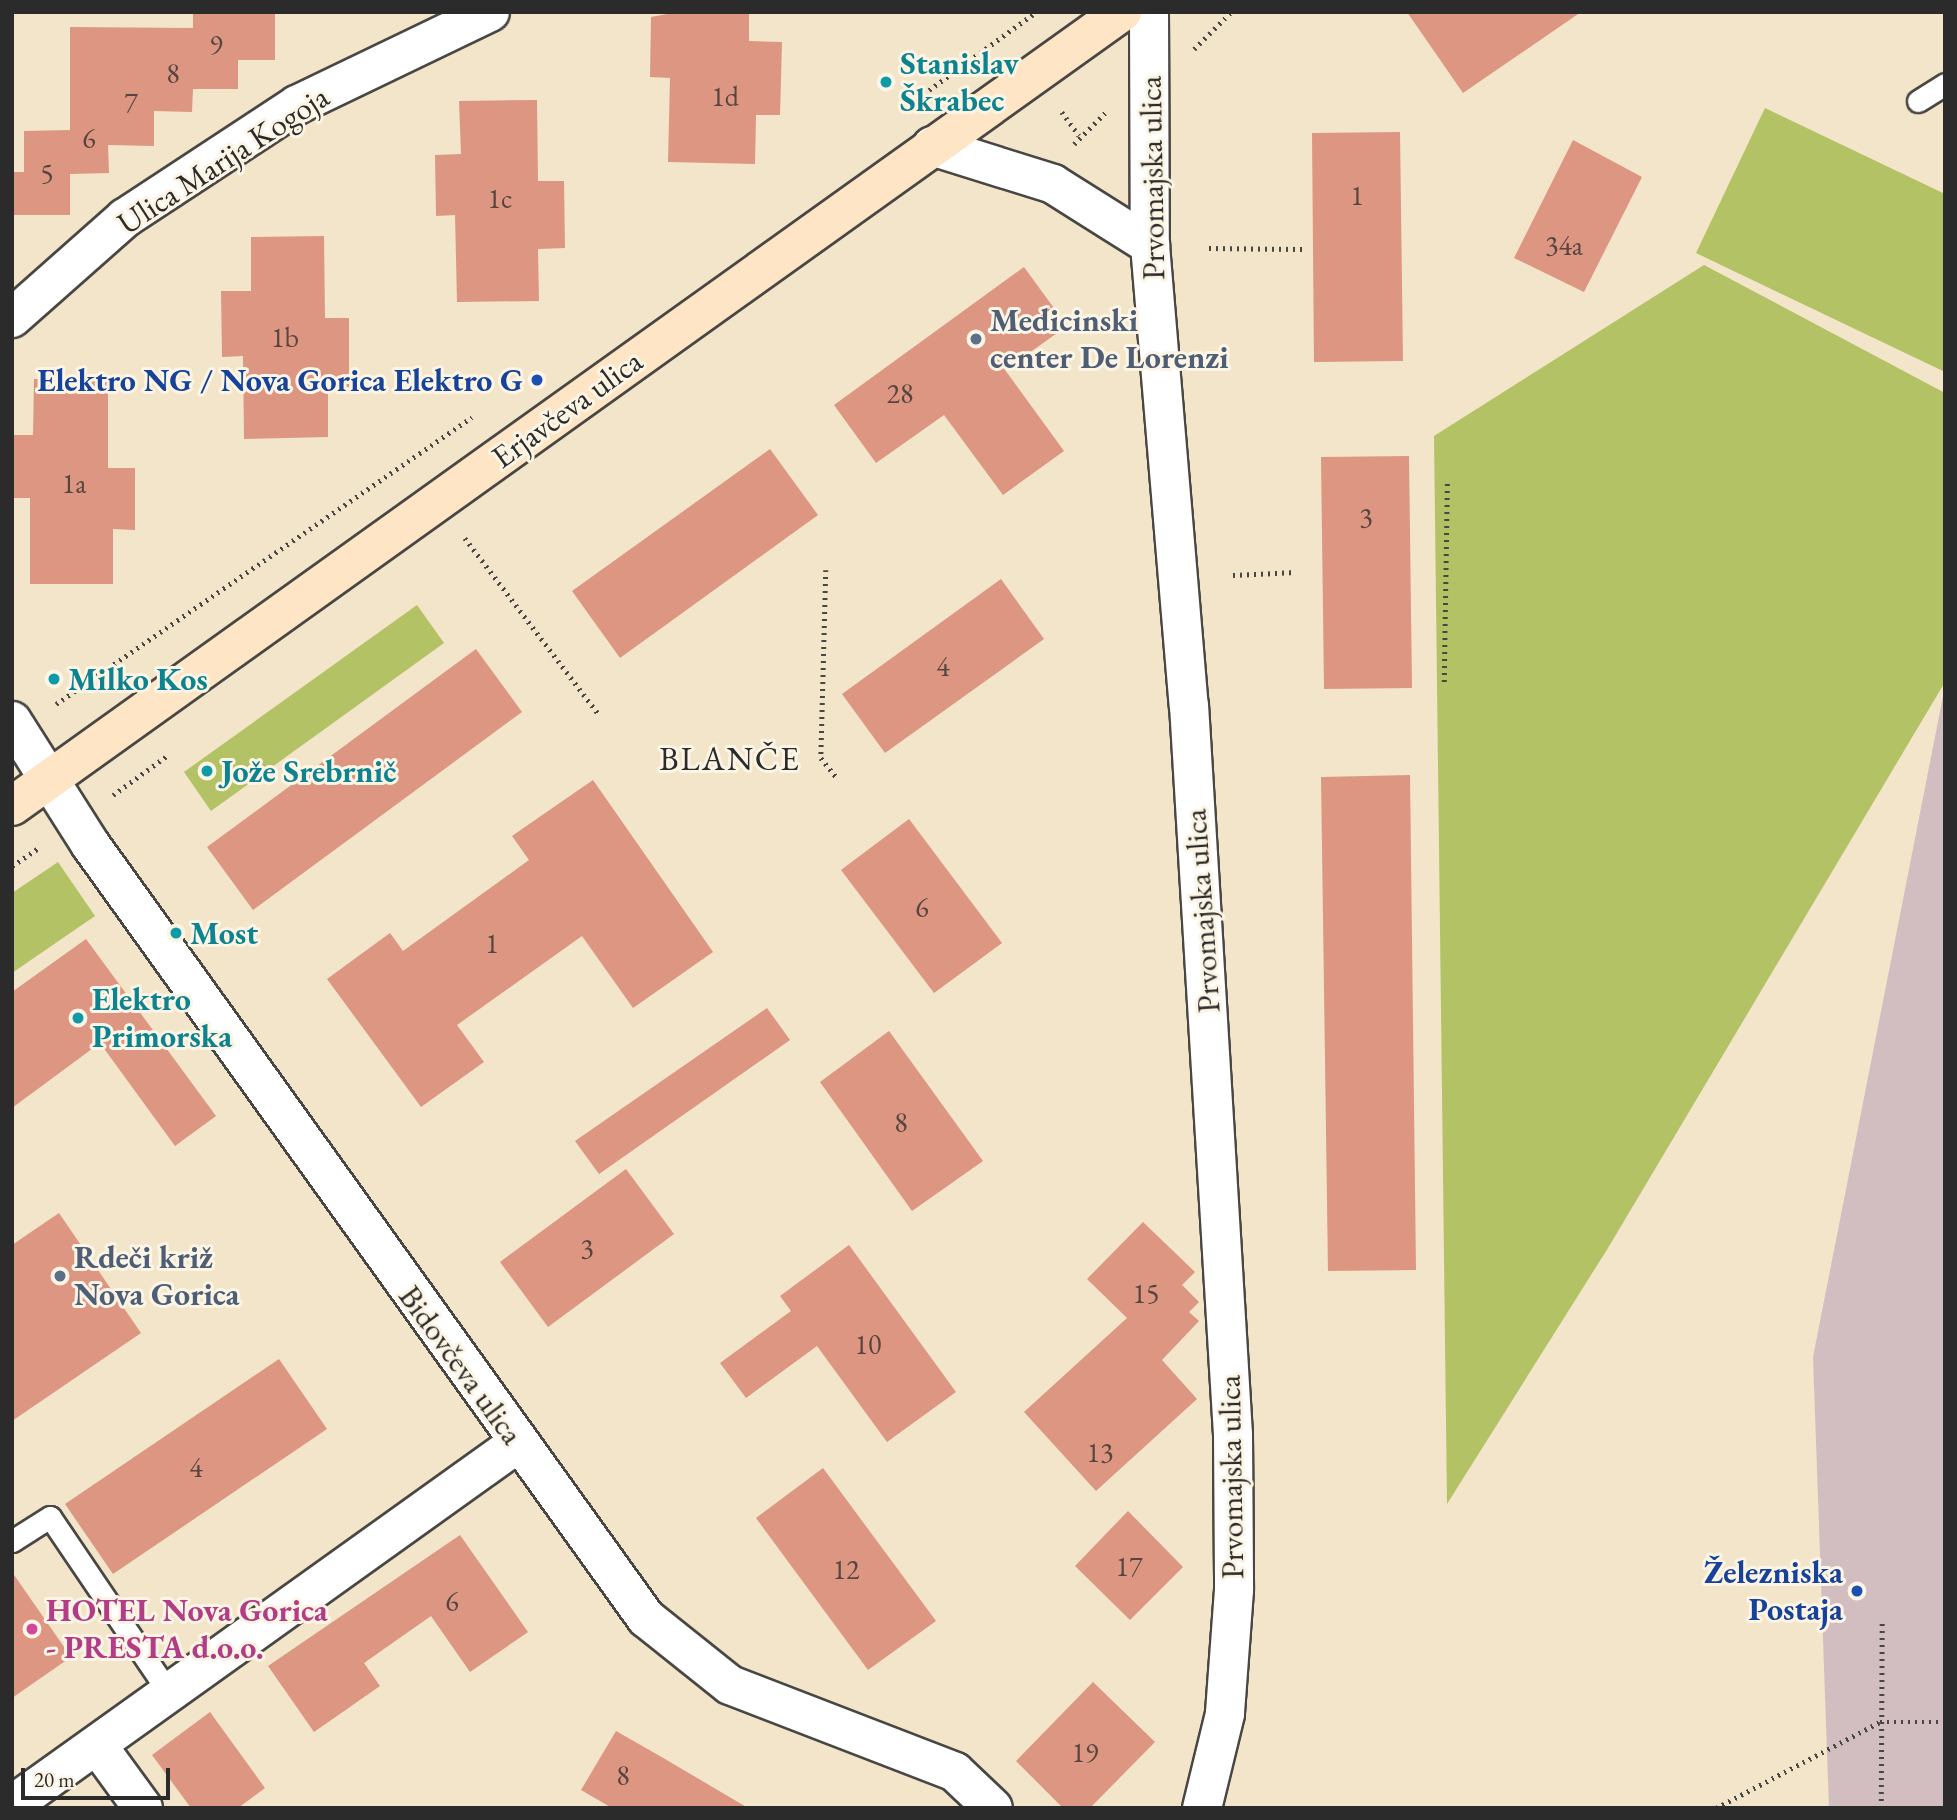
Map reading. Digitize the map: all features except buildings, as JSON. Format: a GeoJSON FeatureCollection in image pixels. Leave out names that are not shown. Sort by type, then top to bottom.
{"type":"FeatureCollection","features":[{"type":"Feature","properties":{"kind":"main road","name":"Erjavčeva ulica"},"geometry":{"type":"LineString","coordinates":[[12,806],[1122,12]]}},
{"type":"Feature","properties":{"kind":"street","name":"Ulica Marija Kogoja"},"geometry":{"type":"LineString","coordinates":[[12,318],[125,218],[297,105],[490,12]]}},
{"type":"Feature","properties":{"kind":"street","name":"Prvomajska ulica"},"geometry":{"type":"LineString","coordinates":[[1149,12],[1150,245],[1189,705],[1233,1435],[1234,1590],[1226,1714],[1202,1808]]}},
{"type":"Feature","properties":{"kind":"street"},"geometry":{"type":"LineString","coordinates":[[932,146],[999,162],[1053,184],[1150,245]]}},
{"type":"Feature","properties":{"kind":"street"},"geometry":{"type":"LineString","coordinates":[[15,725],[51,779]]}},
{"type":"Feature","properties":{"kind":"street","name":"Bidovčeva ulica"},"geometry":{"type":"LineString","coordinates":[[51,779],[90,844],[646,1618],[730,1685],[956,1772],[993,1808]]}},
{"type":"Feature","properties":{"kind":"street"},"geometry":{"type":"LineString","coordinates":[[12,1805],[518,1443]]}},
{"type":"Feature","properties":{"kind":"street"},"geometry":{"type":"LineString","coordinates":[[97,1745],[143,1808]]}},
{"type":"Feature","properties":{"kind":"lane"},"geometry":{"type":"LineString","coordinates":[[1918,101],[1945,84]]}},
{"type":"Feature","properties":{"kind":"lane"},"geometry":{"type":"LineString","coordinates":[[12,1541],[50,1517],[169,1693]]}},
{"type":"Feature","properties":{"kind":"path"},"geometry":{"type":"LineString","coordinates":[[926,92],[1036,12]]}},
{"type":"Feature","properties":{"kind":"path"},"geometry":{"type":"LineString","coordinates":[[1197,47],[1231,12]]}},
{"type":"Feature","properties":{"kind":"path"},"geometry":{"type":"LineString","coordinates":[[1209,248],[1304,249]]}},
{"type":"Feature","properties":{"kind":"path"},"geometry":{"type":"LineString","coordinates":[[15,725],[486,407]]}},
{"type":"Feature","properties":{"kind":"path"},"geometry":{"type":"LineString","coordinates":[[1444,682],[1447,483]]}},
{"type":"Feature","properties":{"kind":"path"},"geometry":{"type":"LineString","coordinates":[[464,537],[598,713]]}},
{"type":"Feature","properties":{"kind":"path"},"geometry":{"type":"LineString","coordinates":[[826,570],[821,758],[837,778]]}},
{"type":"Feature","properties":{"kind":"path"},"geometry":{"type":"LineString","coordinates":[[1233,575],[1296,572]]}},
{"type":"Feature","properties":{"kind":"path"},"geometry":{"type":"LineString","coordinates":[[1881,1808],[1882,1619]]}},
{"type":"Feature","properties":{"kind":"path"},"geometry":{"type":"LineString","coordinates":[[1716,1808],[1880,1722],[1945,1721]]}},
{"type":"Feature","properties":{"kind":"shaded area"},"geometry":{"type":"Polygon","coordinates":[[[1945,686],[1945,1808],[1829,1808],[1813,1357],[1945,686]]]}},
{"type":"Feature","properties":{"kind":"green space"},"geometry":{"type":"Polygon","coordinates":[[[1765,108],[1945,194],[1945,372],[1696,253],[1765,108]]]}},
{"type":"Feature","properties":{"kind":"green space"},"geometry":{"type":"Polygon","coordinates":[[[1704,265],[1945,393],[1945,682],[1608,1248],[1447,1504],[1434,436],[1704,265]]]}},
{"type":"Feature","properties":{"kind":"green space"},"geometry":{"type":"Polygon","coordinates":[[[417,605],[444,643],[211,811],[184,772],[417,605]]]}},
{"type":"Feature","properties":{"kind":"green space"},"geometry":{"type":"Polygon","coordinates":[[[58,862],[95,916],[12,973],[12,893],[58,862]]]}},
{"type":"Feature","properties":{"kind":"place","name":"Stanislav Škrabec"},"geometry":{"type":"Point","coordinates":[886,82]}},
{"type":"Feature","properties":{"kind":"place","name":"Medicinski center De Lorenzi"},"geometry":{"type":"Point","coordinates":[976,339]}},
{"type":"Feature","properties":{"kind":"place","name":"Elektro NG / Nova Gorica Elektro G"},"geometry":{"type":"Point","coordinates":[537,380]}},
{"type":"Feature","properties":{"kind":"place","name":"Milko Kos"},"geometry":{"type":"Point","coordinates":[54,679]}},
{"type":"Feature","properties":{"kind":"place","name":"Jože Srebrnič"},"geometry":{"type":"Point","coordinates":[207,771]}},
{"type":"Feature","properties":{"kind":"place","name":"Most"},"geometry":{"type":"Point","coordinates":[176,933]}},
{"type":"Feature","properties":{"kind":"place","name":"Elektro Primorska"},"geometry":{"type":"Point","coordinates":[78,1018]}},
{"type":"Feature","properties":{"kind":"place","name":"Rdeči križ Nova Gorica"},"geometry":{"type":"Point","coordinates":[60,1276]}},
{"type":"Feature","properties":{"kind":"place","name":"Železniska Postaja"},"geometry":{"type":"Point","coordinates":[1857,1591]}},
{"type":"Feature","properties":{"kind":"place","name":"HOTEL Nova Gorica - PRESTA d.o.o."},"geometry":{"type":"Point","coordinates":[32,1629]}},
{"type":"Feature","properties":{"kind":"district","name":"BLANČE"},"geometry":{"type":"Point","coordinates":[730,759]}}]}
